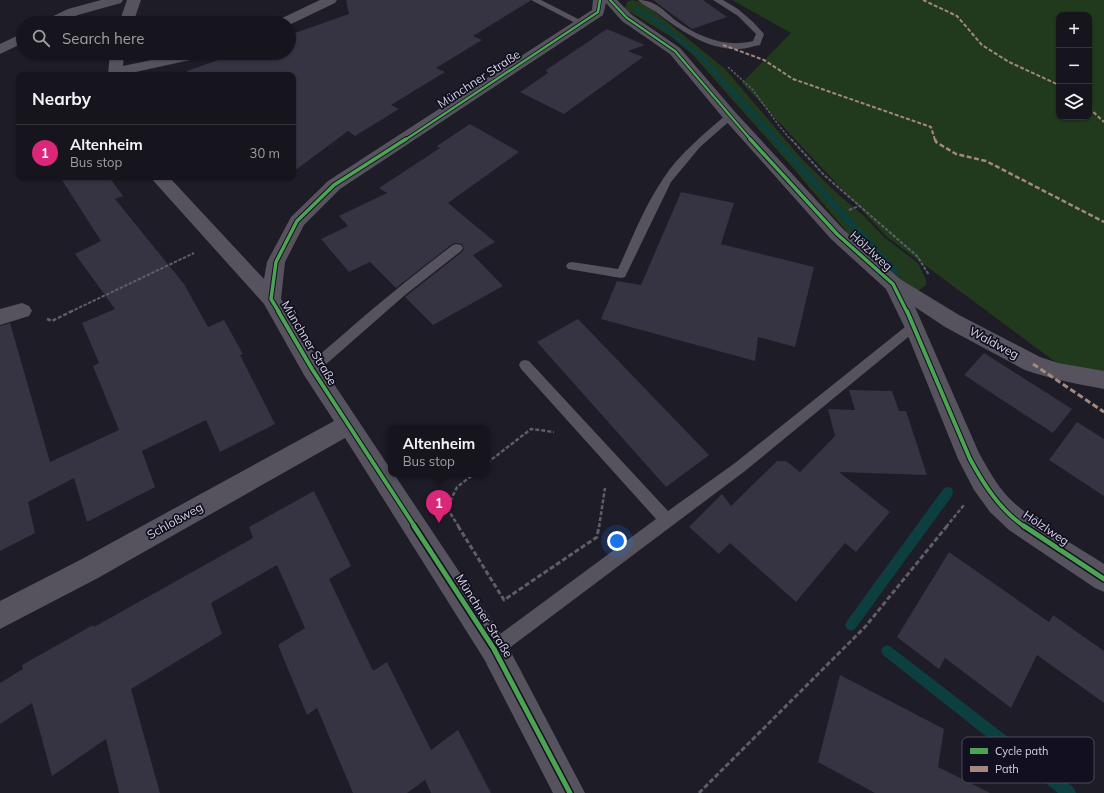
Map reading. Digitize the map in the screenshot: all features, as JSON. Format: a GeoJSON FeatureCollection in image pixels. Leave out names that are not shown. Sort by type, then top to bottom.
{"type":"FeatureCollection","features":[{"type":"Feature","properties":{"kind":"street"},"geometry":{"type":"LineString","coordinates":[[65,16],[73,12],[116,0]]}},
{"type":"Feature","properties":{"kind":"street"},"geometry":{"type":"LineString","coordinates":[[128,16],[134,0]]}},
{"type":"Feature","properties":{"kind":"street"},"geometry":{"type":"LineString","coordinates":[[296,17],[330,0]]}},
{"type":"Feature","properties":{"kind":"street","name":"Münchner Straße"},"geometry":{"type":"LineString","coordinates":[[570,793],[494,649],[312,369],[271,299],[276,262],[297,221],[334,185],[598,12],[600,0]]}},
{"type":"Feature","properties":{"kind":"street","name":"Hölzlweg"},"geometry":{"type":"LineString","coordinates":[[610,0],[627,18],[675,50],[730,116],[837,234],[893,284],[914,326],[970,459],[982,482],[999,504],[1018,522],[1104,579]]}},
{"type":"Feature","properties":{"kind":"street"},"geometry":{"type":"LineString","coordinates":[[0,50],[16,41]]}},
{"type":"Feature","properties":{"kind":"street"},"geometry":{"type":"LineString","coordinates":[[115,72],[116,60]]}},
{"type":"Feature","properties":{"kind":"street"},"geometry":{"type":"LineString","coordinates":[[123,72],[174,60]]}},
{"type":"Feature","properties":{"kind":"street"},"geometry":{"type":"LineString","coordinates":[[162,180],[271,299]]}},
{"type":"Feature","properties":{"kind":"street","name":"Waldweg"},"geometry":{"type":"LineString","coordinates":[[893,284],[952,321],[1033,364],[1058,372],[1104,380]]}},
{"type":"Feature","properties":{"kind":"street"},"geometry":{"type":"LineString","coordinates":[[0,317],[22,311]]}},
{"type":"Feature","properties":{"kind":"street","name":"Schloßweg"},"geometry":{"type":"LineString","coordinates":[[0,616],[90,569],[348,424]]}},
{"type":"Feature","properties":{"kind":"lane"},"geometry":{"type":"LineString","coordinates":[[535,0],[582,23]]}},
{"type":"Feature","properties":{"kind":"lane"},"geometry":{"type":"LineString","coordinates":[[642,0],[651,4],[682,28],[723,45],[740,47],[757,43],[760,34],[751,23],[733,9],[717,0]]}},
{"type":"Feature","properties":{"kind":"lane"},"geometry":{"type":"LineString","coordinates":[[572,266],[621,274],[667,180],[698,145],[730,116]]}},
{"type":"Feature","properties":{"kind":"lane"},"geometry":{"type":"LineString","coordinates":[[312,369],[381,307],[457,248]]}},
{"type":"Feature","properties":{"kind":"lane"},"geometry":{"type":"LineString","coordinates":[[494,649],[740,467],[914,326]]}},
{"type":"Feature","properties":{"kind":"lane"},"geometry":{"type":"LineString","coordinates":[[525,365],[667,520]]}},
{"type":"Feature","properties":{"kind":"path"},"geometry":{"type":"LineString","coordinates":[[699,36],[709,50],[753,90],[780,127],[824,176],[917,256],[930,276]]}},
{"type":"Feature","properties":{"kind":"path"},"geometry":{"type":"LineString","coordinates":[[846,211],[859,206]]}},
{"type":"Feature","properties":{"kind":"path"},"geometry":{"type":"LineString","coordinates":[[22,311],[52,321],[218,241]]}},
{"type":"Feature","properties":{"kind":"path"},"geometry":{"type":"LineString","coordinates":[[490,461],[531,429],[592,437]]}},
{"type":"Feature","properties":{"kind":"path"},"geometry":{"type":"LineString","coordinates":[[470,477],[457,487],[447,508],[504,600],[597,537],[606,485]]}},
{"type":"Feature","properties":{"kind":"path"},"geometry":{"type":"LineString","coordinates":[[699,793],[864,627],[982,482]]}},
{"type":"Feature","properties":{"kind":"green space"},"geometry":{"type":"Polygon","coordinates":[[[631,0],[641,2],[649,7],[725,69],[802,159],[840,196],[863,215],[884,237],[918,263],[926,280],[926,285],[918,291],[910,291],[858,245],[794,169],[693,55],[670,36],[625,9],[627,2],[631,0]]]}},
{"type":"Feature","properties":{"kind":"green space"},"geometry":{"type":"Polygon","coordinates":[[[732,0],[1104,0],[1104,372],[1058,364],[887,237],[742,83],[791,33],[732,0]]]}},
{"type":"Feature","properties":{"kind":"building"},"geometry":{"type":"Polygon","coordinates":[[[346,0],[530,0],[473,36],[482,40],[436,68],[445,72],[391,105],[399,109],[355,136],[348,131],[296,170],[296,72],[187,72],[218,60],[296,60],[296,33],[349,14],[346,0]]]}},
{"type":"Feature","properties":{"kind":"building"},"geometry":{"type":"Polygon","coordinates":[[[653,0],[703,0],[727,17],[692,29],[653,0]]]}},
{"type":"Feature","properties":{"kind":"building"},"geometry":{"type":"Polygon","coordinates":[[[607,29],[645,45],[628,51],[643,57],[564,114],[520,92],[548,73],[546,70],[607,29]]]}},
{"type":"Feature","properties":{"kind":"building"},"geometry":{"type":"Polygon","coordinates":[[[470,124],[519,152],[448,203],[495,242],[473,255],[503,286],[433,325],[405,297],[462,252],[464,249],[462,244],[452,244],[396,288],[370,262],[349,272],[321,239],[348,226],[339,216],[387,193],[379,188],[440,148],[437,146],[470,124]]]}},
{"type":"Feature","properties":{"kind":"building"},"geometry":{"type":"Polygon","coordinates":[[[62,180],[111,180],[123,196],[115,199],[184,284],[208,327],[224,320],[243,354],[240,355],[275,424],[220,452],[206,420],[142,451],[155,487],[87,522],[74,478],[28,502],[35,533],[0,551],[0,326],[10,323],[50,462],[119,430],[93,366],[99,363],[82,323],[115,309],[75,254],[101,241],[62,180]]]}},
{"type":"Feature","properties":{"kind":"building"},"geometry":{"type":"Polygon","coordinates":[[[681,192],[734,203],[721,244],[814,267],[795,347],[758,337],[755,361],[601,319],[617,281],[641,285],[681,192]]]}},
{"type":"Feature","properties":{"kind":"building"},"geometry":{"type":"Polygon","coordinates":[[[578,319],[709,455],[666,487],[537,342],[578,319]]]}},
{"type":"Feature","properties":{"kind":"building"},"geometry":{"type":"Polygon","coordinates":[[[984,353],[1072,409],[1053,433],[964,375],[984,353]]]}},
{"type":"Feature","properties":{"kind":"building"},"geometry":{"type":"Polygon","coordinates":[[[849,390],[892,391],[899,411],[906,411],[927,475],[839,472],[890,512],[856,552],[845,543],[796,602],[730,543],[719,554],[689,527],[722,494],[731,506],[777,461],[786,461],[800,472],[835,436],[828,409],[855,410],[849,390]]]}},
{"type":"Feature","properties":{"kind":"building"},"geometry":{"type":"Polygon","coordinates":[[[1077,422],[1104,439],[1104,496],[1049,460],[1077,422]]]}},
{"type":"Feature","properties":{"kind":"building"},"geometry":{"type":"Polygon","coordinates":[[[314,491],[351,566],[329,579],[373,671],[387,662],[431,750],[458,730],[491,793],[431,793],[425,780],[407,793],[353,793],[317,708],[307,715],[278,645],[305,628],[277,565],[211,603],[222,634],[131,689],[160,793],[119,793],[106,739],[52,776],[32,703],[0,724],[0,683],[23,669],[22,665],[93,625],[94,627],[253,538],[249,527],[314,491]]]}},
{"type":"Feature","properties":{"kind":"building"},"geometry":{"type":"Polygon","coordinates":[[[949,552],[1049,622],[1053,615],[1104,651],[1104,703],[1037,655],[1011,708],[945,658],[939,669],[897,637],[949,552]]]}},
{"type":"Feature","properties":{"kind":"building"},"geometry":{"type":"Polygon","coordinates":[[[840,675],[944,729],[938,767],[962,779],[962,783],[970,783],[990,793],[875,793],[818,762],[840,675]]]}},
{"type":"Feature","properties":{"kind":"waterway"},"geometry":{"type":"LineString","coordinates":[[636,9],[656,21],[703,59],[894,271]]}},
{"type":"Feature","properties":{"kind":"waterway"},"geometry":{"type":"LineString","coordinates":[[851,625],[948,492]]}},
{"type":"Feature","properties":{"kind":"waterway"},"geometry":{"type":"LineString","coordinates":[[887,651],[997,737]]}},
{"type":"Feature","properties":{"kind":"waterway"},"geometry":{"type":"LineString","coordinates":[[1056,783],[1069,793]]}},
{"type":"Feature","properties":{"kind":"marked path"},"geometry":{"type":"LineString","coordinates":[[923,0],[957,16],[982,45],[1009,62],[1057,84]]}},
{"type":"Feature","properties":{"kind":"marked path"},"geometry":{"type":"LineString","coordinates":[[723,45],[764,60],[793,79],[931,127],[936,142],[956,154],[986,161],[1104,222]]}},
{"type":"Feature","properties":{"kind":"marked path"},"geometry":{"type":"LineString","coordinates":[[1092,111],[1104,122]]}},
{"type":"Feature","properties":{"kind":"marked path"},"geometry":{"type":"LineString","coordinates":[[1033,364],[1104,412]]}},
{"type":"Feature","properties":{"kind":"cycle path"},"geometry":{"type":"LineString","coordinates":[[570,793],[494,649],[312,369],[271,299],[276,262],[297,221],[334,185],[598,12],[600,0]]}},
{"type":"Feature","properties":{"kind":"cycle path"},"geometry":{"type":"LineString","coordinates":[[610,0],[627,18],[675,51],[730,116],[837,234],[893,284],[914,326],[970,459],[982,482],[999,504],[1018,522],[1104,579]]}},
{"type":"Feature","properties":{"kind":"place","name":"Altenheim"},"geometry":{"type":"Point","coordinates":[439,523]}}]}
